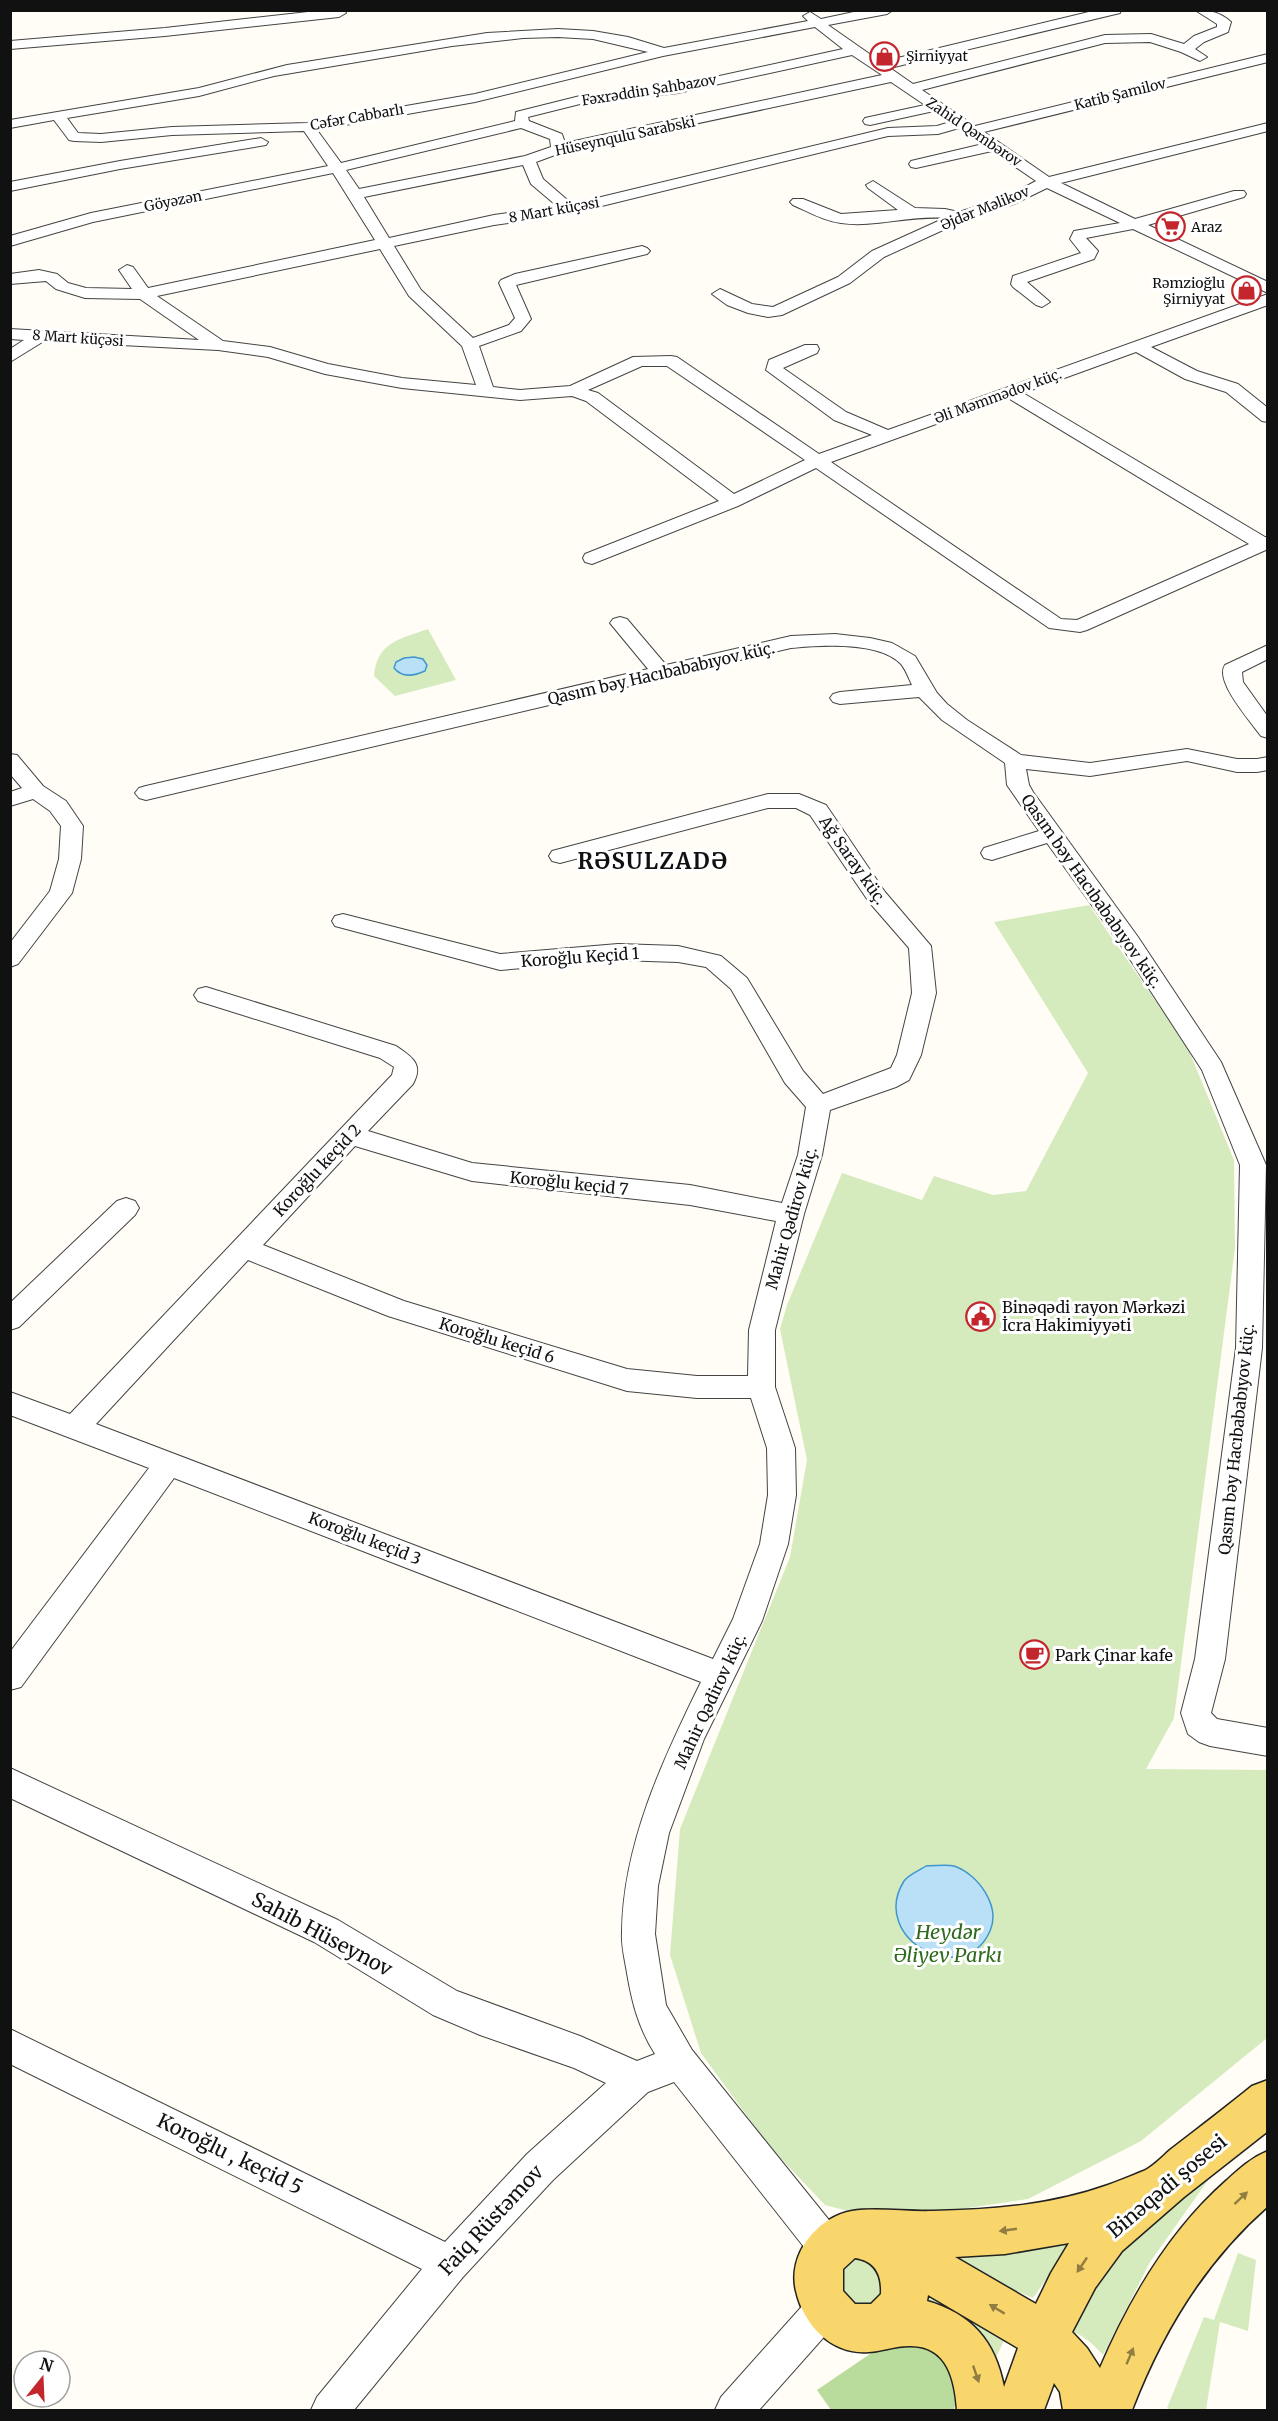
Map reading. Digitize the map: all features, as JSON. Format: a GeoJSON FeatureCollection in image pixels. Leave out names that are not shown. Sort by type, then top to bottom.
{"type":"FeatureCollection","features":[{"type":"Feature","properties":{"kind":"main road","name":"Binəqədi şosesi"},"geometry":{"type":"LineString","coordinates":[[1020,2410],[1045,2339],[1072,2279],[1092,2250],[1164,2184],[1268,2102]]}},
{"type":"Feature","properties":{"kind":"main road"},"geometry":{"type":"LineString","coordinates":[[1108,2410],[1137,2339],[1159,2296],[1212,2226],[1268,2174]]}},
{"type":"Feature","properties":{"kind":"main road"},"geometry":{"type":"LineString","coordinates":[[981,2410],[980,2382],[974,2366],[961,2344],[948,2332],[925,2324],[910,2322],[870,2329],[850,2327],[833,2316],[826,2307],[818,2287],[819,2266],[858,2241],[960,2234],[1042,2224],[1091,2214],[1164,2184]]}},
{"type":"Feature","properties":{"kind":"main road"},"geometry":{"type":"LineString","coordinates":[[858,2241],[890,2247],[902,2264],[906,2285],[901,2306],[896,2314],[880,2326]]}},
{"type":"Feature","properties":{"kind":"main road"},"geometry":{"type":"LineString","coordinates":[[858,2241],[1034,2330],[1071,2365],[1082,2382],[1087,2410]]}},
{"type":"Feature","properties":{"kind":"street","name":"Zahid Qəmbərov"},"geometry":{"type":"LineString","coordinates":[[804,10],[818,25],[1047,182],[1268,288]]}},
{"type":"Feature","properties":{"kind":"street","name":"Cəfər Cabbarlı"},"geometry":{"type":"LineString","coordinates":[[57,114],[74,137],[101,138],[172,131],[310,130],[475,98],[663,52],[818,25],[887,10]]}},
{"type":"Feature","properties":{"kind":"street"},"geometry":{"type":"LineString","coordinates":[[879,67],[1115,10]]}},
{"type":"Feature","properties":{"kind":"street"},"geometry":{"type":"LineString","coordinates":[[1186,49],[1199,39],[1223,29],[1224,22],[1201,10]]}},
{"type":"Feature","properties":{"kind":"street"},"geometry":{"type":"LineString","coordinates":[[10,45],[165,32],[339,13]]}},
{"type":"Feature","properties":{"kind":"street"},"geometry":{"type":"LineString","coordinates":[[10,124],[57,114],[198,92],[274,72],[368,58],[455,40],[560,31],[598,34],[637,42],[663,52]]}},
{"type":"Feature","properties":{"kind":"street"},"geometry":{"type":"LineString","coordinates":[[911,89],[1105,39],[1151,38],[1186,49],[1221,69]]}},
{"type":"Feature","properties":{"kind":"street","name":"Fəxrəddin Şahbazov"},"geometry":{"type":"LineString","coordinates":[[522,123],[521,115],[580,100],[678,89],[855,50]]}},
{"type":"Feature","properties":{"kind":"street","name":"Katib Şamilov"},"geometry":{"type":"LineString","coordinates":[[968,127],[1268,58]]}},
{"type":"Feature","properties":{"kind":"street","name":"Hüseynqulu Sarabski"},"geometry":{"type":"LineString","coordinates":[[355,194],[528,160],[559,149],[894,77]]}},
{"type":"Feature","properties":{"kind":"street"},"geometry":{"type":"LineString","coordinates":[[854,124],[937,106]]}},
{"type":"Feature","properties":{"kind":"street"},"geometry":{"type":"LineString","coordinates":[[522,123],[557,137],[559,149]]}},
{"type":"Feature","properties":{"kind":"street","name":"Göyəzən"},"geometry":{"type":"LineString","coordinates":[[10,242],[91,218],[338,168],[522,123]]}},
{"type":"Feature","properties":{"kind":"street","name":"8 Mart küçəsi"},"geometry":{"type":"LineString","coordinates":[[10,279],[39,275],[51,277],[62,286],[85,293],[144,294],[382,242],[494,220],[569,209],[888,132],[968,127]]}},
{"type":"Feature","properties":{"kind":"street","name":"Əjdər Məlikov"},"geometry":{"type":"LineString","coordinates":[[720,294],[739,305],[766,313],[776,312],[844,280],[878,254],[960,217],[1009,201],[1047,182],[1268,127]]}},
{"type":"Feature","properties":{"kind":"street"},"geometry":{"type":"LineString","coordinates":[[10,187],[310,130],[355,194],[415,293],[470,345],[486,391]]}},
{"type":"Feature","properties":{"kind":"street"},"geometry":{"type":"LineString","coordinates":[[916,164],[995,146]]}},
{"type":"Feature","properties":{"kind":"street"},"geometry":{"type":"LineString","coordinates":[[528,160],[536,181],[569,209]]}},
{"type":"Feature","properties":{"kind":"street"},"geometry":{"type":"LineString","coordinates":[[873,186],[912,213]]}},
{"type":"Feature","properties":{"kind":"street"},"geometry":{"type":"LineString","coordinates":[[1042,302],[1019,284],[1019,279],[1088,256],[1090,250],[1078,239],[1079,234],[1119,228],[1239,194]]}},
{"type":"Feature","properties":{"kind":"street"},"geometry":{"type":"LineString","coordinates":[[798,202],[839,219],[849,220],[912,213],[960,217]]}},
{"type":"Feature","properties":{"kind":"street"},"geometry":{"type":"LineString","coordinates":[[470,345],[515,328],[523,319],[507,283],[515,279],[642,251]]}},
{"type":"Feature","properties":{"kind":"street","name":"8 Mart küçəsi"},"geometry":{"type":"LineString","coordinates":[[127,270],[144,294],[218,345]]}},
{"type":"Feature","properties":{"kind":"street","name":"Əli Məmmədov küç."},"geometry":{"type":"LineString","coordinates":[[592,558],[732,502],[817,461],[1268,299]]}},
{"type":"Feature","properties":{"kind":"street","name":"8 Mart küçəsi"},"geometry":{"type":"LineString","coordinates":[[10,334],[171,345],[218,345],[270,352],[325,369],[402,383],[520,395],[573,391],[592,397],[732,502]]}},
{"type":"Feature","properties":{"kind":"street"},"geometry":{"type":"LineString","coordinates":[[10,357],[41,336]]}},
{"type":"Feature","properties":{"kind":"street"},"geometry":{"type":"LineString","coordinates":[[1138,346],[1191,375],[1232,388],[1268,417]]}},
{"type":"Feature","properties":{"kind":"street"},"geometry":{"type":"LineString","coordinates":[[811,350],[775,364],[774,370],[840,416],[888,436]]}},
{"type":"Feature","properties":{"kind":"street"},"geometry":{"type":"LineString","coordinates":[[573,391],[639,361],[671,361],[1056,624],[1080,626],[1265,543]]}},
{"type":"Feature","properties":{"kind":"street"},"geometry":{"type":"LineString","coordinates":[[1010,392],[1265,543]]}},
{"type":"Feature","properties":{"kind":"street"},"geometry":{"type":"LineString","coordinates":[[620,623],[662,673]]}},
{"type":"Feature","properties":{"kind":"street","name":"Qasım bəy Hacıbababıyov küç."},"geometry":{"type":"LineString","coordinates":[[146,793],[792,642],[818,639],[856,642],[893,651],[908,660],[932,701],[954,719],[1015,760],[1018,784],[1130,942],[1213,1068],[1253,1165],[1249,1348],[1210,1659],[1196,1713],[1199,1724],[1210,1732],[1268,1742]]}},
{"type":"Feature","properties":{"kind":"street"},"geometry":{"type":"LineString","coordinates":[[1268,651],[1232,669],[1233,682],[1268,732]]}},
{"type":"Feature","properties":{"kind":"street"},"geometry":{"type":"LineString","coordinates":[[840,698],[926,690]]}},
{"type":"Feature","properties":{"kind":"street"},"geometry":{"type":"LineString","coordinates":[[1015,760],[1065,768],[1098,770],[1156,757],[1188,755],[1240,767],[1253,768],[1268,764]]}},
{"type":"Feature","properties":{"kind":"street"},"geometry":{"type":"LineString","coordinates":[[10,760],[36,791],[58,806],[72,826],[70,859],[61,893],[10,959]]}},
{"type":"Feature","properties":{"kind":"street"},"geometry":{"type":"LineString","coordinates":[[10,799],[36,791]]}},
{"type":"Feature","properties":{"kind":"street","name":"Ağ Saray küç."},"geometry":{"type":"LineString","coordinates":[[560,855],[768,801],[799,801],[818,810],[878,897],[920,946],[924,993],[909,1055],[900,1074],[887,1081],[819,1105]]}},
{"type":"Feature","properties":{"kind":"street"},"geometry":{"type":"LineString","coordinates":[[992,853],[1052,834]]}},
{"type":"Feature","properties":{"kind":"street","name":"Koroğlu Keçid 1"},"geometry":{"type":"LineString","coordinates":[[343,921],[500,962],[618,952],[678,954],[713,961],[740,984],[794,1077],[819,1105]]}},
{"type":"Feature","properties":{"kind":"street","name":"Koroğlu keçid 2"},"geometry":{"type":"LineString","coordinates":[[75,1428],[404,1078],[406,1064],[388,1052],[206,995]]}},
{"type":"Feature","properties":{"kind":"street","name":"Mahir Qədirov küç."},"geometry":{"type":"LineString","coordinates":[[819,1105],[810,1155],[791,1214],[768,1298],[762,1330],[761,1387],[781,1448],[782,1495],[774,1544],[747,1621],[690,1736],[653,1833],[642,1886],[638,1934],[649,2005],[659,2029],[680,2062],[858,2241]]}},
{"type":"Feature","properties":{"kind":"street","name":"Koroğlu keçid 7"},"geometry":{"type":"LineString","coordinates":[[350,1135],[472,1172],[690,1195],[791,1214]]}},
{"type":"Feature","properties":{"kind":"street"},"geometry":{"type":"LineString","coordinates":[[10,1320],[126,1208]]}},
{"type":"Feature","properties":{"kind":"street","name":"Koroğlu keçid 6"},"geometry":{"type":"LineString","coordinates":[[244,1248],[397,1309],[627,1380],[697,1387],[761,1387]]}},
{"type":"Feature","properties":{"kind":"street","name":"Koroğlu keçid 3"},"geometry":{"type":"LineString","coordinates":[[10,1403],[720,1675]]}},
{"type":"Feature","properties":{"kind":"street"},"geometry":{"type":"LineString","coordinates":[[10,1677],[169,1463]]}},
{"type":"Feature","properties":{"kind":"street","name":"Sahib Hüseynov"},"geometry":{"type":"LineString","coordinates":[[10,1782],[326,1931],[445,2004],[580,2053],[636,2079]]}},
{"type":"Feature","properties":{"kind":"street","name":"Koroğlu , keçid 5"},"geometry":{"type":"LineString","coordinates":[[10,2046],[450,2264]]}},
{"type":"Feature","properties":{"kind":"street","name":"Faiq Rüstəmov"},"geometry":{"type":"LineString","coordinates":[[330,2410],[450,2264],[540,2167],[636,2079],[680,2062]]}},
{"type":"Feature","properties":{"kind":"street"},"geometry":{"type":"LineString","coordinates":[[734,2410],[826,2307]]}},
{"type":"Feature","properties":{"kind":"green space"},"geometry":{"type":"Polygon","coordinates":[[[428,629],[456,680],[395,696],[374,676],[380,656],[385,649],[399,639],[428,629]]]}},
{"type":"Feature","properties":{"kind":"green space","name":"Heydər Əliyev Parkı"},"geometry":{"type":"Polygon","coordinates":[[[1089,905],[1187,1046],[1234,1160],[1235,1248],[1174,1718],[1146,1769],[1267,1770],[1267,2038],[1141,2141],[1028,2199],[928,2214],[867,2216],[825,2205],[769,2146],[701,2053],[670,1955],[680,1829],[790,1557],[807,1460],[780,1329],[787,1305],[842,1173],[922,1200],[934,1176],[993,1195],[1026,1191],[1088,1073],[994,922],[1089,905]]]}},
{"type":"Feature","properties":{"kind":"green space"},"geometry":{"type":"Polygon","coordinates":[[[1216,2169],[1150,2262],[1103,2355],[1086,2339],[1066,2330],[1114,2255],[1216,2169]]]}},
{"type":"Feature","properties":{"kind":"green space"},"geometry":{"type":"Polygon","coordinates":[[[1081,2231],[1033,2298],[940,2258],[1081,2231]]]}},
{"type":"Feature","properties":{"kind":"green space"},"geometry":{"type":"Polygon","coordinates":[[[856,2251],[888,2271],[878,2308],[843,2302],[836,2267],[856,2251]]]}},
{"type":"Feature","properties":{"kind":"green space"},"geometry":{"type":"Polygon","coordinates":[[[1238,2253],[1256,2260],[1248,2331],[1220,2322],[1206,2410],[1167,2408],[1204,2317],[1214,2320],[1238,2253]]]}},
{"type":"Feature","properties":{"kind":"green space"},"geometry":{"type":"Polygon","coordinates":[[[934,2285],[1008,2332],[991,2368],[928,2304],[934,2285]]]}},
{"type":"Feature","properties":{"kind":"green space"},"geometry":{"type":"Polygon","coordinates":[[[895,2337],[945,2353],[959,2387],[954,2410],[831,2410],[817,2390],[895,2337]]]}},
{"type":"Feature","properties":{"kind":"water"},"geometry":{"type":"Polygon","coordinates":[[[414,657],[423,659],[427,665],[425,671],[408,675],[394,668],[396,662],[414,657]]]}},
{"type":"Feature","properties":{"kind":"water"},"geometry":{"type":"Polygon","coordinates":[[[926,1866],[954,1866],[963,1870],[979,1883],[990,1902],[993,1921],[990,1931],[977,1948],[961,1956],[942,1956],[924,1950],[909,1938],[899,1922],[896,1902],[904,1881],[926,1866]]]}},
{"type":"Feature","properties":{"kind":"place","name":"Şirniyyat"},"geometry":{"type":"Point","coordinates":[885,56]}},
{"type":"Feature","properties":{"kind":"place","name":"Araz"},"geometry":{"type":"Point","coordinates":[1170,227]}},
{"type":"Feature","properties":{"kind":"place","name":"Rəmzioğlu Şirniyyat"},"geometry":{"type":"Point","coordinates":[1246,291]}},
{"type":"Feature","properties":{"kind":"place","name":"Binəqədi rayon Mərkəzi İcra Hakimiyyəti"},"geometry":{"type":"Point","coordinates":[981,1316]}},
{"type":"Feature","properties":{"kind":"place","name":"Park Çinar kafe"},"geometry":{"type":"Point","coordinates":[1034,1655]}},
{"type":"Feature","properties":{"kind":"district","name":"RƏSULZADƏ"},"geometry":{"type":"Point","coordinates":[653,861]}}]}
